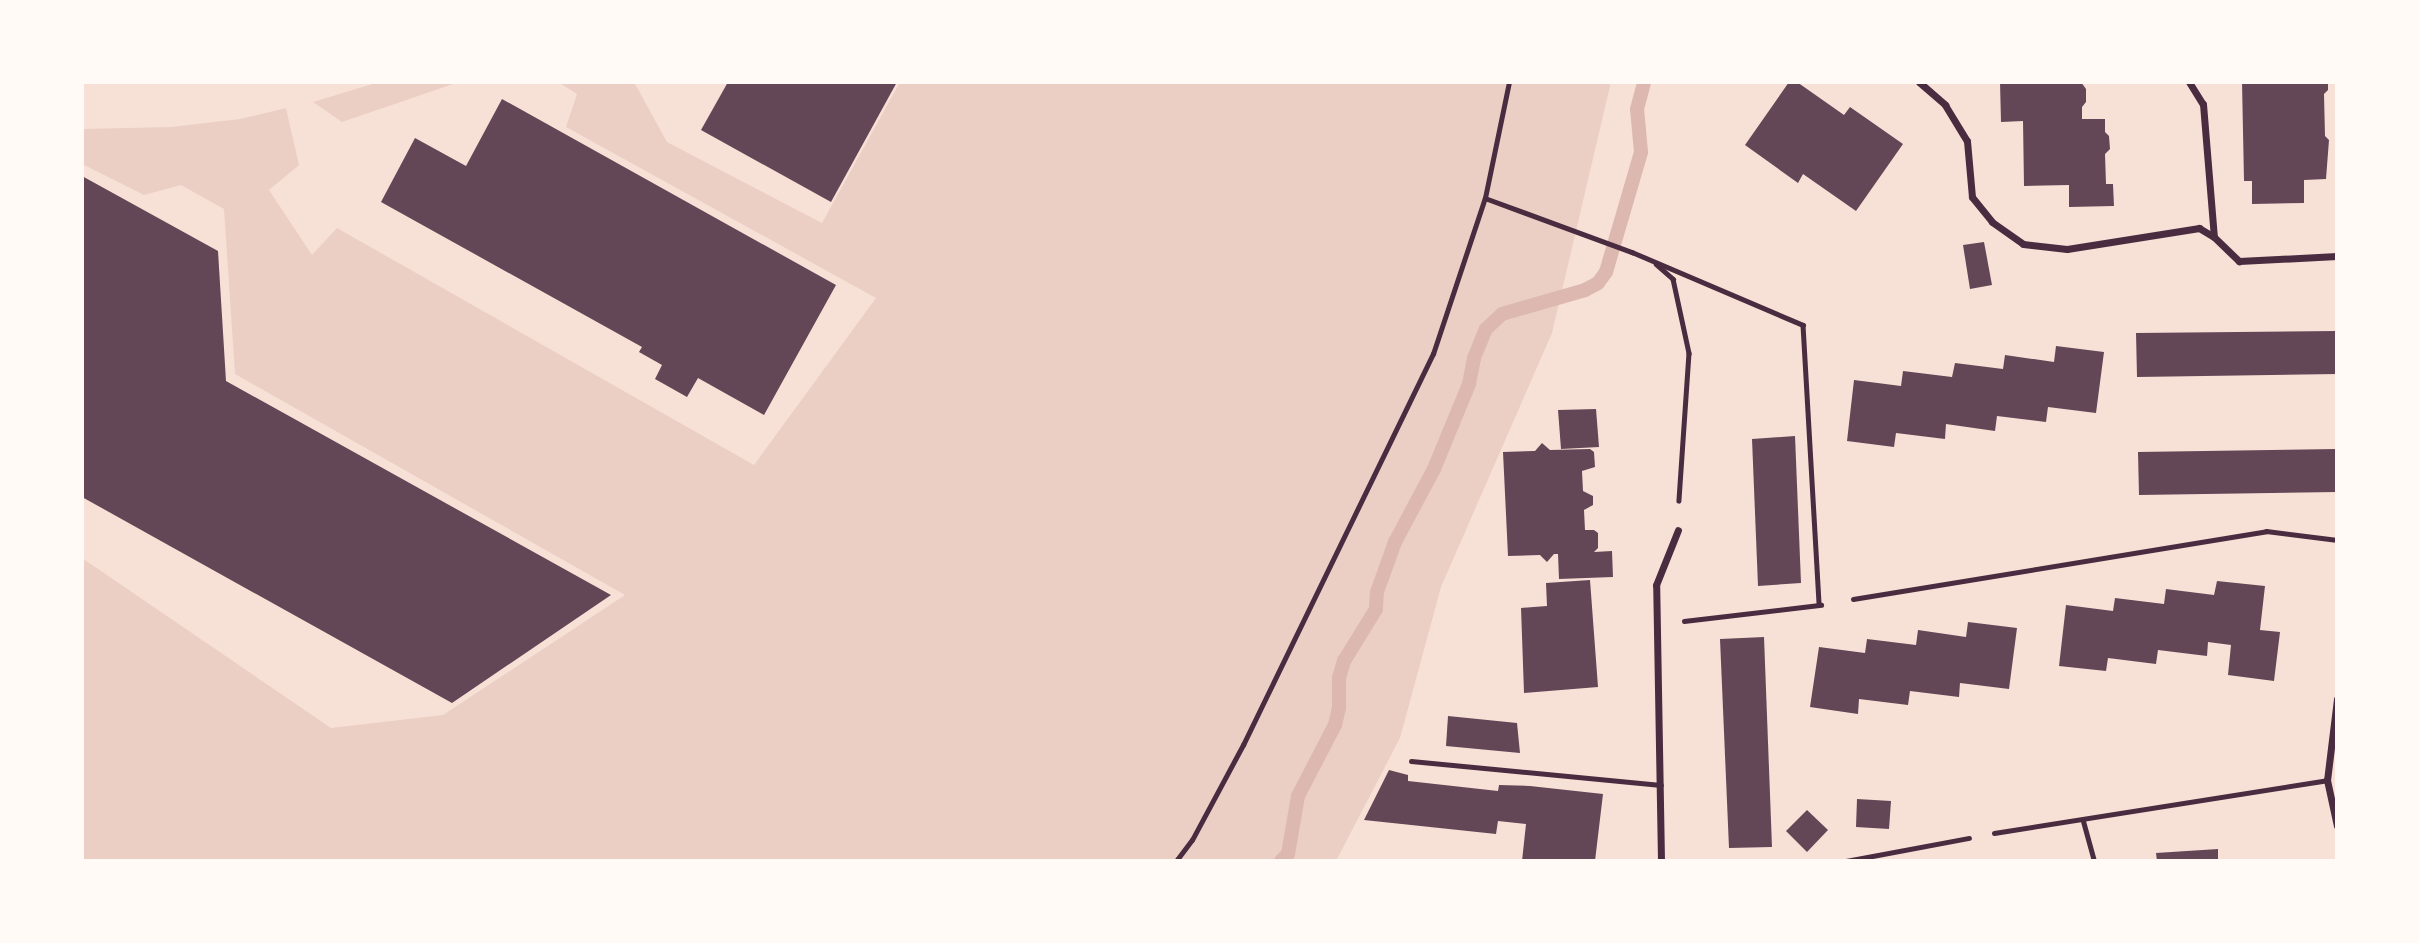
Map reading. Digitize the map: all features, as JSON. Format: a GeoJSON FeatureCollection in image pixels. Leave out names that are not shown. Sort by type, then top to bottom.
{"type":"FeatureCollection","features":[{"type":"Feature","properties":{"kind":"street"},"geometry":{"type":"LineString","coordinates":[[1919,82],[1945,105],[1967,141],[1972,197],[1992,222],[2023,244],[2067,249],[2199,228],[2214,237],[2239,261],[2337,256]]}},
{"type":"Feature","properties":{"kind":"street"},"geometry":{"type":"LineString","coordinates":[[2189,82],[2203,104],[2214,237]]}},
{"type":"Feature","properties":{"kind":"street"},"geometry":{"type":"LineString","coordinates":[[1661,861],[1656,584],[1678,530]]}},
{"type":"Feature","properties":{"kind":"street"},"geometry":{"type":"LineString","coordinates":[[2337,699],[2327,780],[2337,825]]}},
{"type":"Feature","properties":{"kind":"lane"},"geometry":{"type":"LineString","coordinates":[[1853,599],[2266,530],[2337,540]]}},
{"type":"Feature","properties":{"kind":"lane"},"geometry":{"type":"LineString","coordinates":[[1411,761],[1661,785]]}},
{"type":"Feature","properties":{"kind":"lane"},"geometry":{"type":"LineString","coordinates":[[1994,833],[2083,821],[2327,780]]}},
{"type":"Feature","properties":{"kind":"lane"},"geometry":{"type":"LineString","coordinates":[[2083,821],[2094,861]]}},
{"type":"Feature","properties":{"kind":"path"},"geometry":{"type":"LineString","coordinates":[[1176,861],[1192,840],[1243,745],[1433,354],[1485,198],[1509,82]]}},
{"type":"Feature","properties":{"kind":"path"},"geometry":{"type":"LineString","coordinates":[[1485,198],[1653,260],[1802,325],[1819,605],[1656,625]]}},
{"type":"Feature","properties":{"kind":"path"},"geometry":{"type":"LineString","coordinates":[[1653,260],[1673,279],[1689,353],[1678,530]]}},
{"type":"Feature","properties":{"kind":"path"},"geometry":{"type":"LineString","coordinates":[[1846,861],[1994,833]]}},
{"type":"Feature","properties":{"kind":"shaded area"},"geometry":{"type":"Polygon","coordinates":[[[379,82],[459,82],[342,122],[313,102],[379,82]]]}},
{"type":"Feature","properties":{"kind":"shaded area"},"geometry":{"type":"Polygon","coordinates":[[[558,82],[634,82],[667,142],[822,223],[900,82],[1611,82],[1552,333],[1441,587],[1400,738],[1336,861],[82,861],[82,558],[331,728],[443,715],[625,595],[235,374],[224,209],[181,185],[144,195],[82,164],[82,129],[171,127],[240,119],[286,108],[299,165],[269,190],[312,255],[337,228],[754,465],[876,298],[566,127],[577,94],[558,82]]]}},
{"type":"Feature","properties":{"kind":"building"},"geometry":{"type":"Polygon","coordinates":[[[728,82],[897,82],[831,202],[701,130],[728,82]]]}},
{"type":"Feature","properties":{"kind":"building"},"geometry":{"type":"Polygon","coordinates":[[[1789,82],[1797,82],[1844,115],[1850,107],[1903,144],[1856,211],[1803,174],[1798,183],[1745,145],[1789,82]]]}},
{"type":"Feature","properties":{"kind":"building"},"geometry":{"type":"Polygon","coordinates":[[[2000,82],[2081,82],[2086,89],[2082,119],[2105,119],[2105,132],[2109,136],[2110,149],[2105,154],[2106,184],[2113,184],[2114,206],[2069,207],[2069,185],[2024,186],[2023,121],[2001,122],[2000,82]]]}},
{"type":"Feature","properties":{"kind":"building"},"geometry":{"type":"Polygon","coordinates":[[[2242,82],[2328,82],[2328,90],[2324,94],[2325,136],[2329,140],[2326,179],[2304,180],[2304,203],[2252,204],[2252,181],[2244,181],[2242,82]]]}},
{"type":"Feature","properties":{"kind":"building"},"geometry":{"type":"Polygon","coordinates":[[[502,99],[836,285],[764,415],[698,378],[687,397],[655,379],[662,365],[639,352],[642,347],[381,202],[415,138],[466,166],[502,99]]]}},
{"type":"Feature","properties":{"kind":"building"},"geometry":{"type":"Polygon","coordinates":[[[82,176],[218,251],[226,381],[611,595],[452,703],[82,497],[82,176]]]}},
{"type":"Feature","properties":{"kind":"building"},"geometry":{"type":"Polygon","coordinates":[[[1984,242],[1992,285],[1970,289],[1963,245],[1984,242]]]}},
{"type":"Feature","properties":{"kind":"building"},"geometry":{"type":"Polygon","coordinates":[[[2337,331],[2337,374],[2137,377],[2136,333],[2337,331]]]}},
{"type":"Feature","properties":{"kind":"building"},"geometry":{"type":"Polygon","coordinates":[[[2056,346],[2104,352],[2096,413],[2048,407],[2046,422],[1997,416],[1995,431],[1946,424],[1945,439],[1896,433],[1894,447],[1847,441],[1854,380],[1901,386],[1903,371],[1952,377],[1955,363],[2003,369],[2005,355],[2054,362],[2056,346]]]}},
{"type":"Feature","properties":{"kind":"building"},"geometry":{"type":"Polygon","coordinates":[[[1596,409],[1599,447],[1561,449],[1558,410],[1596,409]]]}},
{"type":"Feature","properties":{"kind":"building"},"geometry":{"type":"Polygon","coordinates":[[[1795,436],[1801,583],[1758,586],[1752,439],[1795,436]]]}},
{"type":"Feature","properties":{"kind":"building"},"geometry":{"type":"Polygon","coordinates":[[[1542,443],[1550,450],[1590,449],[1594,452],[1595,467],[1582,471],[1583,491],[1593,496],[1593,505],[1584,510],[1585,530],[1598,533],[1598,548],[1594,552],[1612,551],[1613,577],[1559,579],[1558,554],[1554,554],[1547,562],[1540,555],[1508,556],[1503,452],[1535,451],[1542,443]]]}},
{"type":"Feature","properties":{"kind":"building"},"geometry":{"type":"Polygon","coordinates":[[[2337,449],[2337,492],[2139,495],[2138,452],[2337,449]]]}},
{"type":"Feature","properties":{"kind":"building"},"geometry":{"type":"Polygon","coordinates":[[[1590,580],[1598,687],[1524,693],[1521,608],[1547,606],[1546,583],[1590,580]]]}},
{"type":"Feature","properties":{"kind":"building"},"geometry":{"type":"Polygon","coordinates":[[[2217,581],[2265,586],[2260,630],[2280,632],[2274,681],[2228,675],[2231,645],[2208,642],[2207,656],[2158,650],[2156,664],[2108,658],[2106,671],[2059,666],[2066,605],[2113,611],[2115,598],[2164,604],[2166,589],[2214,595],[2217,581]]]}},
{"type":"Feature","properties":{"kind":"building"},"geometry":{"type":"Polygon","coordinates":[[[1968,622],[2017,628],[2009,689],[1960,683],[1959,697],[1910,691],[1908,705],[1859,699],[1858,714],[1810,707],[1819,647],[1865,653],[1867,639],[1916,645],[1918,630],[1966,637],[1968,622]]]}},
{"type":"Feature","properties":{"kind":"building"},"geometry":{"type":"Polygon","coordinates":[[[1764,637],[1772,847],[1729,848],[1720,639],[1764,637]]]}},
{"type":"Feature","properties":{"kind":"building"},"geometry":{"type":"Polygon","coordinates":[[[1448,716],[1517,723],[1520,753],[1446,746],[1448,716]]]}},
{"type":"Feature","properties":{"kind":"building"},"geometry":{"type":"Polygon","coordinates":[[[1389,770],[1408,775],[1408,781],[1498,791],[1499,785],[1603,794],[1595,861],[1522,861],[1526,824],[1498,821],[1496,834],[1364,820],[1389,770]]]}},
{"type":"Feature","properties":{"kind":"building"},"geometry":{"type":"Polygon","coordinates":[[[1857,799],[1891,801],[1889,829],[1856,827],[1857,799]]]}},
{"type":"Feature","properties":{"kind":"building"},"geometry":{"type":"Polygon","coordinates":[[[1807,810],[1828,830],[1807,852],[1786,831],[1807,810]]]}},
{"type":"Feature","properties":{"kind":"building"},"geometry":{"type":"Polygon","coordinates":[[[2218,849],[2218,861],[2157,861],[2156,853],[2218,849]]]}},
{"type":"Feature","properties":{"kind":"waterway"},"geometry":{"type":"LineString","coordinates":[[1281,861],[1288,854],[1298,796],[1335,725],[1339,708],[1339,678],[1344,661],[1376,609],[1377,592],[1395,542],[1434,469],[1469,384],[1474,358],[1486,329],[1502,314],[1585,290],[1598,283],[1606,272],[1641,152],[1637,109],[1644,82]]}}]}
